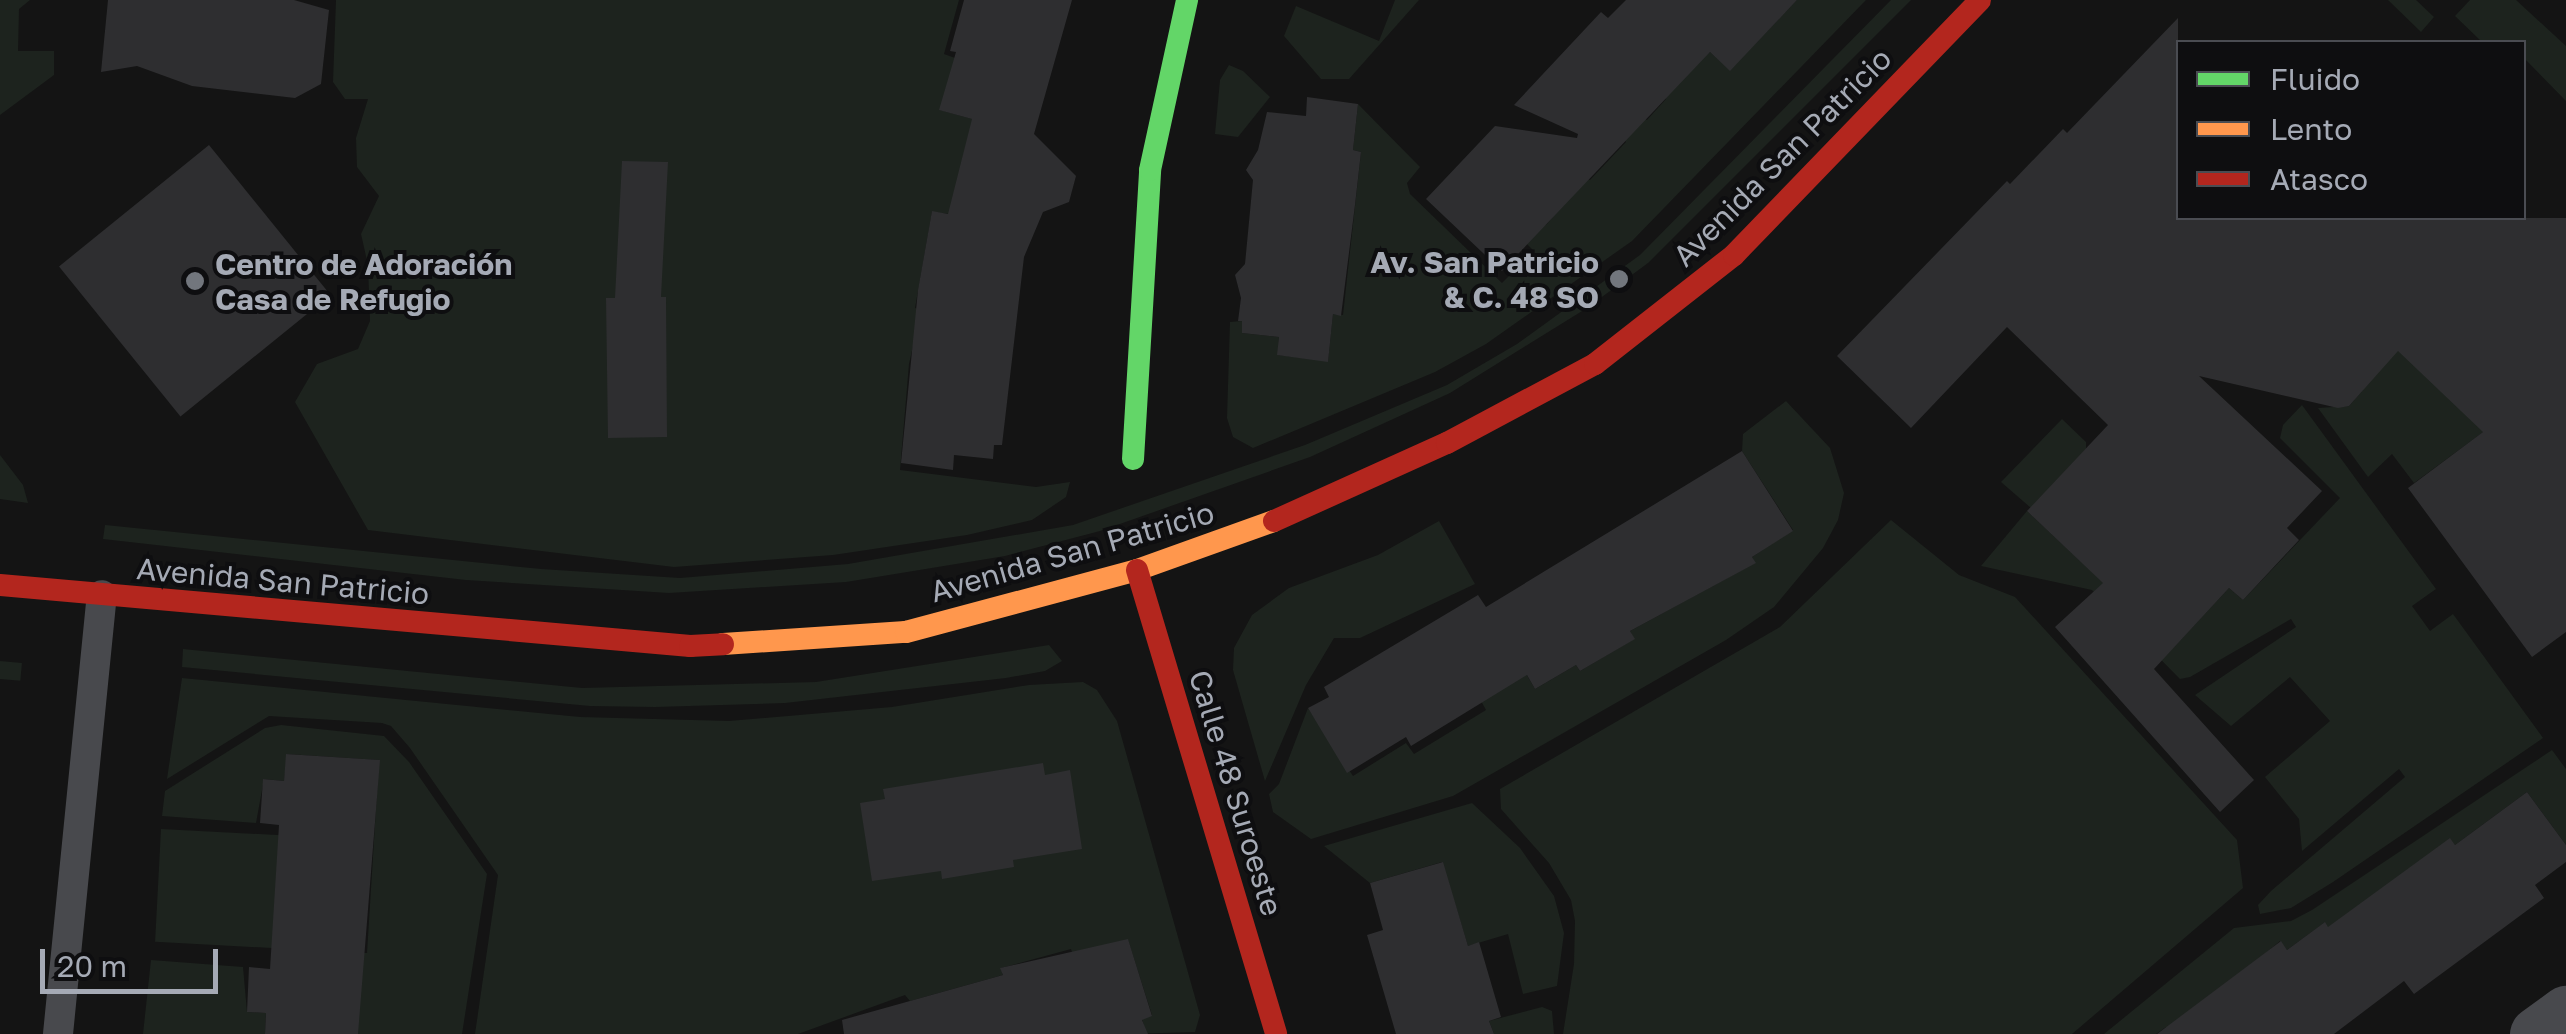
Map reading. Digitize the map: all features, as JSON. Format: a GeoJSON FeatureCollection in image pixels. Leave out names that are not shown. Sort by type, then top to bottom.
{"type":"FeatureCollection","features":[{"type":"Feature","properties":{"kind":"street"},"geometry":{"type":"LineString","coordinates":[[1133,459],[1150,170],[1187,0]]}},
{"type":"Feature","properties":{"kind":"street","name":"Avenida San Patricio"},"geometry":{"type":"LineString","coordinates":[[0,585],[690,646],[906,632],[1138,570],[1300,512],[1447,443],[1595,364],[1734,255],[1980,0]]}},
{"type":"Feature","properties":{"kind":"street","name":"Calle 48 Suroeste"},"geometry":{"type":"LineString","coordinates":[[1138,570],[1276,1034]]}},
{"type":"Feature","properties":{"kind":"street"},"geometry":{"type":"LineString","coordinates":[[2537,1034],[2566,1013]]}},
{"type":"Feature","properties":{"kind":"lane"},"geometry":{"type":"LineString","coordinates":[[58,1034],[102,595]]}},
{"type":"Feature","properties":{"kind":"shaded area"},"geometry":{"type":"Polygon","coordinates":[[[0,0],[30,0],[19,9],[18,51],[54,51],[54,75],[0,115],[0,0]]]}},
{"type":"Feature","properties":{"kind":"shaded area"},"geometry":{"type":"Polygon","coordinates":[[[336,0],[959,0],[944,54],[955,58],[940,110],[1019,132],[950,214],[932,212],[915,308],[921,310],[909,364],[900,470],[1036,487],[1070,482],[1066,497],[1032,520],[967,535],[833,555],[674,567],[368,530],[295,402],[317,364],[358,349],[370,321],[368,265],[361,234],[379,196],[357,167],[356,138],[368,99],[345,99],[333,82],[336,0]]]}},
{"type":"Feature","properties":{"kind":"shaded area"},"geometry":{"type":"Polygon","coordinates":[[[1395,0],[1419,0],[1349,79],[1321,79],[1284,36],[1296,6],[1379,41],[1395,0]]]}},
{"type":"Feature","properties":{"kind":"shaded area"},"geometry":{"type":"Polygon","coordinates":[[[1797,0],[1866,0],[1632,241],[1486,344],[1435,372],[1253,448],[1233,437],[1227,418],[1230,322],[1242,321],[1242,333],[1279,337],[1278,355],[1328,361],[1333,314],[1343,315],[1361,152],[1353,150],[1358,104],[1420,167],[1407,183],[1410,194],[1502,283],[1534,251],[1521,238],[1547,224],[1584,177],[1590,180],[1626,142],[1621,136],[1640,115],[1647,120],[1666,99],[1659,92],[1710,52],[1730,70],[1797,0]]]}},
{"type":"Feature","properties":{"kind":"shaded area"},"geometry":{"type":"Polygon","coordinates":[[[1891,0],[1911,0],[1648,263],[1587,308],[1450,393],[1310,457],[1100,531],[1005,556],[846,582],[669,593],[466,580],[103,539],[105,525],[541,569],[680,578],[848,564],[1073,525],[1305,445],[1447,385],[1517,344],[1640,255],[1891,0]]]}},
{"type":"Feature","properties":{"kind":"shaded area"},"geometry":{"type":"Polygon","coordinates":[[[2388,0],[2416,0],[2434,17],[2421,32],[2388,0]]]}},
{"type":"Feature","properties":{"kind":"shaded area"},"geometry":{"type":"Polygon","coordinates":[[[2470,0],[2516,0],[2566,46],[2566,101],[2526,60],[2526,40],[2480,40],[2455,16],[2470,0]]]}},
{"type":"Feature","properties":{"kind":"shaded area"},"geometry":{"type":"Polygon","coordinates":[[[1229,65],[1243,71],[1270,97],[1238,137],[1215,134],[1220,80],[1229,65]]]}},
{"type":"Feature","properties":{"kind":"shaded area"},"geometry":{"type":"Polygon","coordinates":[[[2376,330],[2566,371],[2414,483],[2392,454],[2368,477],[2318,408],[2349,406],[2363,390],[2376,330]]]}},
{"type":"Feature","properties":{"kind":"shaded area"},"geometry":{"type":"Polygon","coordinates":[[[1786,401],[1830,448],[1844,493],[1838,520],[1823,548],[1774,607],[1726,640],[1453,796],[1311,839],[1273,812],[1269,794],[1279,784],[1308,708],[1353,776],[1406,743],[1414,754],[1486,710],[1480,699],[1525,672],[1535,689],[1576,665],[1580,671],[1634,639],[1630,631],[1755,563],[1752,557],[1793,530],[1742,451],[1743,434],[1786,401]]]}},
{"type":"Feature","properties":{"kind":"shaded area"},"geometry":{"type":"Polygon","coordinates":[[[2302,405],[2436,589],[2412,606],[2430,631],[2453,614],[2543,738],[2333,882],[2291,908],[2260,914],[2258,905],[2271,891],[2405,777],[2399,769],[2302,851],[2299,819],[2265,777],[2330,721],[2290,677],[2231,726],[2195,695],[2296,627],[2291,619],[2180,679],[2092,590],[1981,566],[2027,511],[2173,648],[2229,588],[2243,600],[2340,498],[2280,438],[2283,425],[2302,405]]]}},
{"type":"Feature","properties":{"kind":"shaded area"},"geometry":{"type":"Polygon","coordinates":[[[2062,419],[2086,442],[2086,449],[2031,508],[2001,482],[2062,419]]]}},
{"type":"Feature","properties":{"kind":"shaded area"},"geometry":{"type":"Polygon","coordinates":[[[0,455],[23,485],[28,503],[0,499],[0,455]]]}},
{"type":"Feature","properties":{"kind":"shaded area"},"geometry":{"type":"Polygon","coordinates":[[[1891,520],[1959,575],[2015,597],[2237,840],[2243,888],[2072,1034],[1563,1034],[1574,964],[1575,921],[1571,900],[1549,863],[1501,809],[1500,789],[1780,627],[1891,520]]]}},
{"type":"Feature","properties":{"kind":"shaded area"},"geometry":{"type":"Polygon","coordinates":[[[1439,521],[1475,584],[1360,638],[1334,638],[1306,685],[1265,781],[1233,670],[1234,648],[1252,615],[1289,588],[1378,555],[1439,521]]]}},
{"type":"Feature","properties":{"kind":"shaded area"},"geometry":{"type":"Polygon","coordinates":[[[1049,645],[1062,661],[1045,671],[1006,678],[785,703],[655,707],[590,706],[182,667],[183,649],[582,688],[816,682],[1049,645]]]}},
{"type":"Feature","properties":{"kind":"shaded area"},"geometry":{"type":"Polygon","coordinates":[[[0,661],[22,663],[20,681],[0,679],[0,661]]]}},
{"type":"Feature","properties":{"kind":"shaded area"},"geometry":{"type":"Polygon","coordinates":[[[182,678],[580,717],[729,721],[892,707],[1029,685],[1083,682],[1097,690],[1117,721],[1200,1015],[1195,1032],[1129,1034],[1145,1029],[1142,1019],[1152,1015],[1128,940],[1073,955],[1071,949],[1001,968],[1003,975],[910,1001],[905,995],[798,1034],[475,1034],[498,875],[410,748],[391,726],[382,723],[269,716],[167,779],[182,678]]]}},
{"type":"Feature","properties":{"kind":"shaded area"},"geometry":{"type":"Polygon","coordinates":[[[281,725],[384,736],[409,762],[487,874],[462,1034],[358,1034],[355,953],[367,953],[379,760],[287,754],[284,781],[264,779],[256,823],[162,816],[165,791],[265,728],[281,725]]]}},
{"type":"Feature","properties":{"kind":"shaded area"},"geometry":{"type":"Polygon","coordinates":[[[2552,750],[2566,769],[2566,845],[2527,792],[2455,845],[2450,839],[2333,933],[2324,923],[2287,950],[2280,941],[2171,1033],[2166,1027],[2156,1034],[2104,1034],[2234,928],[2291,921],[2312,910],[2552,750]]]}},
{"type":"Feature","properties":{"kind":"shaded area"},"geometry":{"type":"Polygon","coordinates":[[[1472,803],[1520,848],[1554,896],[1564,933],[1557,986],[1523,994],[1508,934],[1468,946],[1442,862],[1370,883],[1324,846],[1472,803]]]}},
{"type":"Feature","properties":{"kind":"shaded area"},"geometry":{"type":"Polygon","coordinates":[[[161,829],[296,836],[290,949],[155,942],[161,829]]]}},
{"type":"Feature","properties":{"kind":"shaded area"},"geometry":{"type":"Polygon","coordinates":[[[151,960],[243,967],[247,1012],[266,1013],[265,1034],[143,1034],[151,960]]]}},
{"type":"Feature","properties":{"kind":"shaded area"},"geometry":{"type":"Polygon","coordinates":[[[1542,1007],[1552,1011],[1554,1034],[1494,1034],[1489,1021],[1542,1007]]]}},
{"type":"Feature","properties":{"kind":"building"},"geometry":{"type":"Polygon","coordinates":[[[108,0],[294,0],[329,10],[321,84],[295,98],[192,86],[137,66],[101,72],[108,0]]]}},
{"type":"Feature","properties":{"kind":"building"},"geometry":{"type":"Polygon","coordinates":[[[964,0],[1072,0],[1034,134],[1076,176],[1069,202],[1043,212],[1024,257],[1002,445],[994,445],[993,459],[954,455],[953,470],[901,463],[918,290],[932,211],[948,214],[972,119],[939,110],[956,52],[950,51],[964,0]]]}},
{"type":"Feature","properties":{"kind":"building"},"geometry":{"type":"Polygon","coordinates":[[[1626,0],[1797,0],[1730,71],[1710,52],[1502,271],[1426,199],[1495,126],[1577,138],[1578,134],[1514,105],[1601,12],[1608,18],[1626,0]]]}},
{"type":"Feature","properties":{"kind":"building"},"geometry":{"type":"Polygon","coordinates":[[[2178,18],[2176,220],[2566,218],[2566,632],[2532,657],[2408,488],[2483,432],[2398,351],[2349,406],[2338,408],[2199,376],[2322,491],[2287,528],[2299,540],[2243,600],[2229,588],[2154,669],[2254,780],[2220,812],[2055,627],[2103,583],[2027,511],[2108,425],[2007,327],[1911,428],[1837,356],[2007,181],[2010,184],[2063,129],[2067,133],[2178,18]]]}},
{"type":"Feature","properties":{"kind":"building"},"geometry":{"type":"Polygon","coordinates":[[[1307,97],[1358,104],[1353,150],[1361,152],[1355,205],[1341,316],[1333,314],[1328,362],[1277,355],[1279,337],[1242,333],[1242,321],[1238,321],[1241,298],[1235,275],[1245,264],[1253,180],[1246,170],[1258,150],[1267,112],[1306,116],[1307,97]]]}},
{"type":"Feature","properties":{"kind":"building","name":"Centro de Adoración Casa de Refugio"},"geometry":{"type":"Polygon","coordinates":[[[209,145],[330,295],[180,416],[59,266],[209,145]]]}},
{"type":"Feature","properties":{"kind":"building"},"geometry":{"type":"Polygon","coordinates":[[[622,161],[668,162],[661,297],[666,297],[667,437],[608,438],[606,298],[615,298],[622,161]]]}},
{"type":"Feature","properties":{"kind":"building"},"geometry":{"type":"Polygon","coordinates":[[[1742,451],[1793,531],[1752,557],[1756,563],[1630,631],[1635,639],[1580,671],[1576,665],[1535,689],[1527,675],[1411,746],[1406,737],[1347,773],[1308,708],[1329,697],[1324,687],[1478,595],[1486,607],[1742,451]]]}},
{"type":"Feature","properties":{"kind":"building"},"geometry":{"type":"Polygon","coordinates":[[[286,754],[380,760],[358,1034],[265,1034],[266,1013],[247,1012],[249,967],[270,969],[279,825],[260,823],[263,779],[284,781],[286,754]]]}},
{"type":"Feature","properties":{"kind":"building"},"geometry":{"type":"Polygon","coordinates":[[[1043,763],[1045,775],[1070,770],[1082,849],[1013,860],[1014,867],[942,879],[941,871],[872,881],[860,803],[885,799],[883,789],[1043,763]]]}},
{"type":"Feature","properties":{"kind":"building"},"geometry":{"type":"Polygon","coordinates":[[[2527,792],[2566,845],[2566,862],[2535,885],[2544,898],[2414,994],[2404,981],[2334,1034],[2157,1034],[2281,941],[2287,950],[2325,922],[2328,927],[2450,838],[2455,845],[2527,792]]]}},
{"type":"Feature","properties":{"kind":"building"},"geometry":{"type":"Polygon","coordinates":[[[1443,862],[1468,946],[1479,942],[1501,1017],[1489,1021],[1494,1034],[1396,1034],[1367,935],[1383,930],[1370,883],[1443,862]]]}},
{"type":"Feature","properties":{"kind":"building"},"geometry":{"type":"Polygon","coordinates":[[[1128,939],[1152,1016],[1142,1020],[1148,1034],[844,1034],[842,1020],[1003,975],[1000,968],[1128,939]]]}},
{"type":"Feature","properties":{"kind":"traffic: fast"},"geometry":{"type":"LineString","coordinates":[[1133,459],[1150,170],[1187,0]]}},
{"type":"Feature","properties":{"kind":"traffic: slow"},"geometry":{"type":"LineString","coordinates":[[723,644],[906,632],[1137,570],[1274,521]]}},
{"type":"Feature","properties":{"kind":"traffic: jam"},"geometry":{"type":"LineString","coordinates":[[1274,521],[1447,443],[1595,364],[1734,255],[1980,0]]}},
{"type":"Feature","properties":{"kind":"traffic: jam"},"geometry":{"type":"LineString","coordinates":[[1137,570],[1276,1034]]}},
{"type":"Feature","properties":{"kind":"traffic: jam"},"geometry":{"type":"LineString","coordinates":[[0,585],[690,646],[723,644]]}},
{"type":"Feature","properties":{"kind":"place","name":"Av. San Patricio & C. 48 SO"},"geometry":{"type":"Point","coordinates":[1619,279]}},
{"type":"Feature","properties":{"kind":"place","name":"Centro de Adoración Casa de Refugio"},"geometry":{"type":"Point","coordinates":[195,281]}}]}
